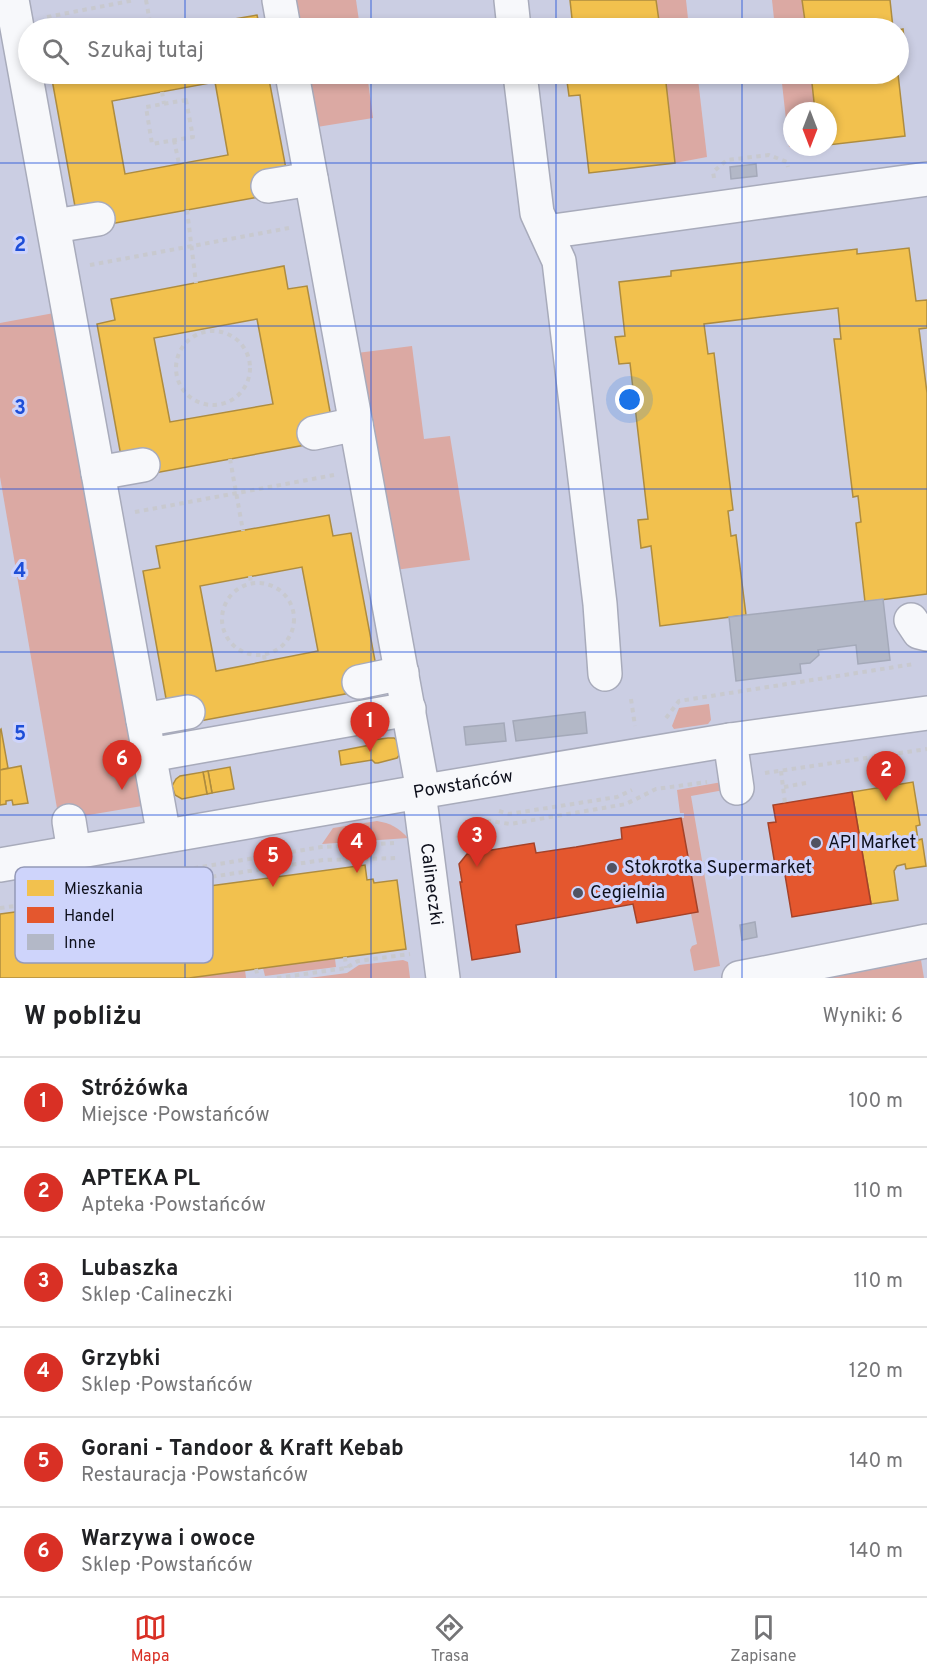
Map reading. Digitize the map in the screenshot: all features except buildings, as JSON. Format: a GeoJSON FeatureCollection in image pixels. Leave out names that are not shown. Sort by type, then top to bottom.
{"type":"FeatureCollection","features":[{"type":"Feature","properties":{"kind":"street"},"geometry":{"type":"LineString","coordinates":[[279,0],[282,18]]}},
{"type":"Feature","properties":{"kind":"street"},"geometry":{"type":"LineString","coordinates":[[510,0],[513,18]]}},
{"type":"Feature","properties":{"kind":"street"},"geometry":{"type":"LineString","coordinates":[[14,12],[18,33]]}},
{"type":"Feature","properties":{"kind":"street"},"geometry":{"type":"LineString","coordinates":[[27,84],[164,836]]}},
{"type":"Feature","properties":{"kind":"street","name":"Calineczki"},"geometry":{"type":"LineString","coordinates":[[294,84],[417,752],[443,978]]}},
{"type":"Feature","properties":{"kind":"street"},"geometry":{"type":"LineString","coordinates":[[521,84],[537,213],[559,261],[600,604],[606,674]]}},
{"type":"Feature","properties":{"kind":"street"},"geometry":{"type":"LineString","coordinates":[[268,186],[311,178]]}},
{"type":"Feature","properties":{"kind":"street"},"geometry":{"type":"LineString","coordinates":[[546,232],[927,179]]}},
{"type":"Feature","properties":{"kind":"street"},"geometry":{"type":"LineString","coordinates":[[54,226],[98,219]]}},
{"type":"Feature","properties":{"kind":"street"},"geometry":{"type":"LineString","coordinates":[[314,433],[356,424]]}},
{"type":"Feature","properties":{"kind":"street"},"geometry":{"type":"LineString","coordinates":[[98,473],[142,465]]}},
{"type":"Feature","properties":{"kind":"street"},"geometry":{"type":"LineString","coordinates":[[359,682],[402,673]]}},
{"type":"Feature","properties":{"kind":"street"},"geometry":{"type":"LineString","coordinates":[[150,755],[409,709]]}},
{"type":"Feature","properties":{"kind":"street"},"geometry":{"type":"LineString","coordinates":[[143,720],[188,712]]}},
{"type":"Feature","properties":{"kind":"street","name":"Powstańców"},"geometry":{"type":"LineString","coordinates":[[0,865],[71,837],[164,836],[730,740],[927,713]]}},
{"type":"Feature","properties":{"kind":"street"},"geometry":{"type":"LineString","coordinates":[[730,740],[736,783]]}},
{"type":"Feature","properties":{"kind":"street"},"geometry":{"type":"LineString","coordinates":[[739,978],[927,941]]}},
{"type":"Feature","properties":{"kind":"path"},"geometry":{"type":"LineString","coordinates":[[14,12],[135,0]]}},
{"type":"Feature","properties":{"kind":"path"},"geometry":{"type":"LineString","coordinates":[[146,0],[149,18]]}},
{"type":"Feature","properties":{"kind":"path"},"geometry":{"type":"LineString","coordinates":[[162,92],[164,104]]}},
{"type":"Feature","properties":{"kind":"path"},"geometry":{"type":"LineString","coordinates":[[186,100],[193,137],[174,140],[152,144],[146,107],[186,100]]}},
{"type":"Feature","properties":{"kind":"path"},"geometry":{"type":"LineString","coordinates":[[174,140],[178,164]]}},
{"type":"Feature","properties":{"kind":"path"},"geometry":{"type":"LineString","coordinates":[[727,160],[748,155],[769,155]]}},
{"type":"Feature","properties":{"kind":"path"},"geometry":{"type":"LineString","coordinates":[[187,210],[196,283]]}},
{"type":"Feature","properties":{"kind":"path"},"geometry":{"type":"LineString","coordinates":[[61,270],[319,223]]}},
{"type":"Feature","properties":{"kind":"path"},"geometry":{"type":"LineString","coordinates":[[204,330],[219,331],[233,336],[244,346],[250,360],[251,375],[246,388],[235,399],[222,405],[202,405],[186,394],[176,377],[177,358],[187,341],[204,330]]}},
{"type":"Feature","properties":{"kind":"path"},"geometry":{"type":"LineString","coordinates":[[222,405],[222,413]]}},
{"type":"Feature","properties":{"kind":"path"},"geometry":{"type":"LineString","coordinates":[[230,459],[243,531]]}},
{"type":"Feature","properties":{"kind":"path"},"geometry":{"type":"LineString","coordinates":[[106,517],[365,470]]}},
{"type":"Feature","properties":{"kind":"path"},"geometry":{"type":"LineString","coordinates":[[250,576],[251,583]]}},
{"type":"Feature","properties":{"kind":"path"},"geometry":{"type":"LineString","coordinates":[[251,583],[266,583],[279,588],[289,599],[295,612],[294,627],[288,640],[278,650],[264,655],[248,654],[234,646],[225,633],[222,617],[226,602],[236,589],[251,583]]}},
{"type":"Feature","properties":{"kind":"path"},"geometry":{"type":"LineString","coordinates":[[264,655],[265,662]]}},
{"type":"Feature","properties":{"kind":"path"},"geometry":{"type":"LineString","coordinates":[[660,726],[679,701],[917,664]]}},
{"type":"Feature","properties":{"kind":"path"},"geometry":{"type":"LineString","coordinates":[[631,699],[635,730],[643,729]]}},
{"type":"Feature","properties":{"kind":"path"},"geometry":{"type":"LineString","coordinates":[[456,840],[466,827],[484,820],[510,824],[626,804],[656,789],[736,783],[781,771],[927,748]]}},
{"type":"Feature","properties":{"kind":"path"},"geometry":{"type":"LineString","coordinates":[[781,771],[785,803]]}},
{"type":"Feature","properties":{"kind":"path"},"geometry":{"type":"LineString","coordinates":[[783,787],[806,783]]}},
{"type":"Feature","properties":{"kind":"path"},"geometry":{"type":"LineString","coordinates":[[204,867],[321,848],[400,843]]}},
{"type":"Feature","properties":{"kind":"path"},"geometry":{"type":"LineString","coordinates":[[213,876],[323,860],[401,858]]}},
{"type":"Feature","properties":{"kind":"path"},"geometry":{"type":"LineString","coordinates":[[0,908],[15,905]]}},
{"type":"Feature","properties":{"kind":"path"},"geometry":{"type":"LineString","coordinates":[[277,978],[346,968],[358,961],[413,954]]}},
{"type":"Feature","properties":{"kind":"path"},"geometry":{"type":"LineString","coordinates":[[345,957],[346,968]]}},
{"type":"Feature","properties":{"kind":"path"},"geometry":{"type":"LineString","coordinates":[[256,969],[258,978]]}},
{"type":"Feature","properties":{"kind":"shaded area"},"geometry":{"type":"Polygon","coordinates":[[[294,0],[356,0],[359,18],[297,18],[294,0]]]}},
{"type":"Feature","properties":{"kind":"shaded area"},"geometry":{"type":"Polygon","coordinates":[[[656,0],[686,0],[688,18],[659,18],[656,0]]]}},
{"type":"Feature","properties":{"kind":"shaded area"},"geometry":{"type":"Polygon","coordinates":[[[772,0],[802,0],[805,18],[774,18],[772,0]]]}},
{"type":"Feature","properties":{"kind":"shaded area"},"geometry":{"type":"Polygon","coordinates":[[[309,84],[368,84],[373,118],[317,127],[309,84]]]}},
{"type":"Feature","properties":{"kind":"shaded area"},"geometry":{"type":"Polygon","coordinates":[[[666,84],[699,84],[707,157],[675,163],[666,84]]]}},
{"type":"Feature","properties":{"kind":"shaded area"},"geometry":{"type":"Polygon","coordinates":[[[782,84],[812,84],[814,102],[784,102],[782,84]]]}},
{"type":"Feature","properties":{"kind":"shaded area"},"geometry":{"type":"Polygon","coordinates":[[[54,313],[142,806],[59,820],[0,477],[0,323],[54,313]]]}},
{"type":"Feature","properties":{"kind":"shaded area"},"geometry":{"type":"Polygon","coordinates":[[[412,346],[424,439],[450,436],[470,560],[395,570],[357,353],[412,346]]]}},
{"type":"Feature","properties":{"kind":"shaded area"},"geometry":{"type":"Polygon","coordinates":[[[709,704],[711,720],[708,724],[674,729],[672,726],[679,708],[709,704]]]}},
{"type":"Feature","properties":{"kind":"shaded area"},"geometry":{"type":"Polygon","coordinates":[[[722,782],[724,790],[691,796],[720,966],[694,971],[690,950],[697,944],[691,914],[698,912],[681,818],[684,818],[684,813],[680,813],[677,790],[722,782]]]}},
{"type":"Feature","properties":{"kind":"shaded area"},"geometry":{"type":"Polygon","coordinates":[[[377,821],[394,826],[408,838],[322,844],[333,828],[377,821]]]}},
{"type":"Feature","properties":{"kind":"shaded area"},"geometry":{"type":"Polygon","coordinates":[[[335,959],[336,967],[265,976],[263,968],[335,959]]]}},
{"type":"Feature","properties":{"kind":"shaded area"},"geometry":{"type":"Polygon","coordinates":[[[403,960],[408,962],[410,978],[309,978],[347,973],[359,965],[403,960]]]}},
{"type":"Feature","properties":{"kind":"shaded area"},"geometry":{"type":"Polygon","coordinates":[[[921,960],[924,978],[830,978],[921,960]]]}},
{"type":"Feature","properties":{"kind":"shaded area"},"geometry":{"type":"Polygon","coordinates":[[[245,970],[246,978],[189,978],[245,970]]]}},
{"type":"Feature","properties":{"kind":"place","name":"Stróżówka"},"geometry":{"type":"Point","coordinates":[370,752]}},
{"type":"Feature","properties":{"kind":"place","name":"Warzywa i owoce"},"geometry":{"type":"Point","coordinates":[122,790]}},
{"type":"Feature","properties":{"kind":"place","name":"APTEKA PL"},"geometry":{"type":"Point","coordinates":[886,801]}},
{"type":"Feature","properties":{"kind":"place","name":"API Market"},"geometry":{"type":"Point","coordinates":[816,843]}},
{"type":"Feature","properties":{"kind":"place","name":"Lubaszka"},"geometry":{"type":"Point","coordinates":[477,867]}},
{"type":"Feature","properties":{"kind":"place","name":"Stokrotka Supermarket"},"geometry":{"type":"Point","coordinates":[612,868]}},
{"type":"Feature","properties":{"kind":"place","name":"Grzybki"},"geometry":{"type":"Point","coordinates":[357,873]}},
{"type":"Feature","properties":{"kind":"place","name":"Gorani - Tandoor & Kraft Kebab"},"geometry":{"type":"Point","coordinates":[273,887]}},
{"type":"Feature","properties":{"kind":"place","name":"Cegielnia"},"geometry":{"type":"Point","coordinates":[578,893]}}]}
